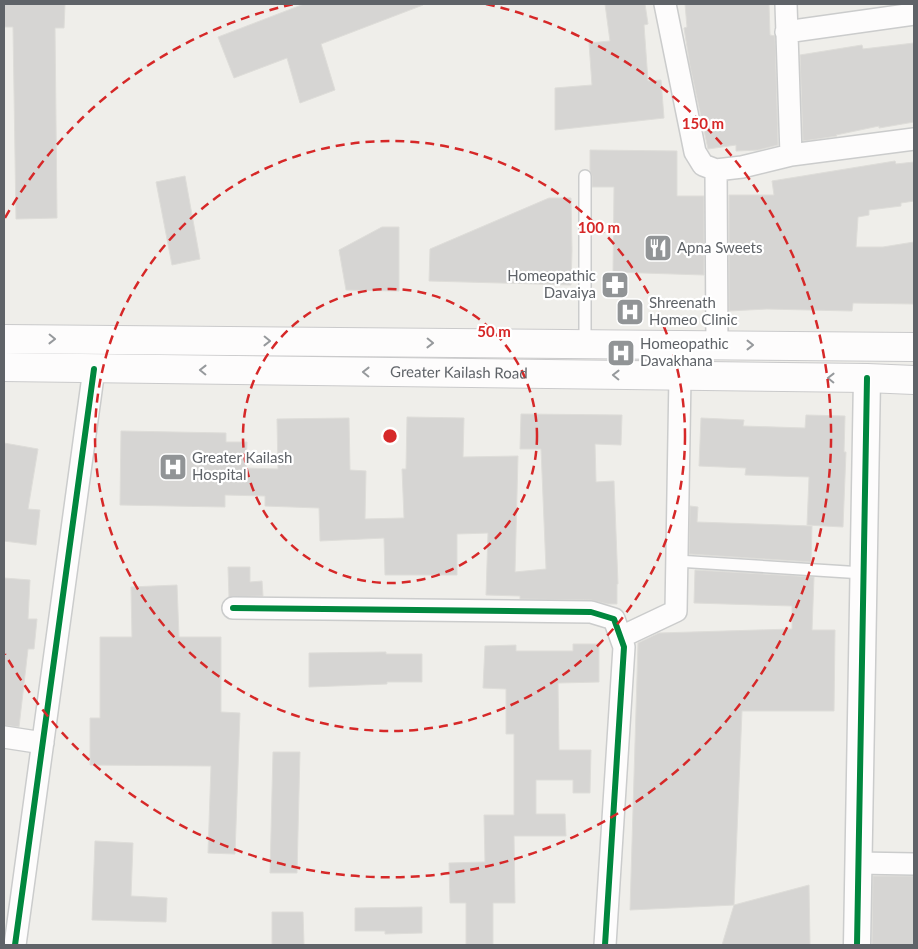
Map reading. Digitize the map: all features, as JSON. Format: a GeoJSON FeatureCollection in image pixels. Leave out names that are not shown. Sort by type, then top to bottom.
{"type":"FeatureCollection","features":[{"type":"Feature","properties":{"kind":"main road","name":"Greater Kailash Road"},"geometry":{"type":"LineString","coordinates":[[4,339],[914,347]]}},
{"type":"Feature","properties":{"kind":"main road","name":"Greater Kailash Road"},"geometry":{"type":"LineString","coordinates":[[4,367],[914,380]]}},
{"type":"Feature","properties":{"kind":"street"},"geometry":{"type":"LineString","coordinates":[[665,4],[695,152],[703,165],[716,170],[742,167],[791,155],[914,139]]}},
{"type":"Feature","properties":{"kind":"street"},"geometry":{"type":"LineString","coordinates":[[786,4],[791,155]]}},
{"type":"Feature","properties":{"kind":"street"},"geometry":{"type":"LineString","coordinates":[[786,32],[914,14]]}},
{"type":"Feature","properties":{"kind":"street"},"geometry":{"type":"LineString","coordinates":[[716,170],[717,345]]}},
{"type":"Feature","properties":{"kind":"street"},"geometry":{"type":"LineString","coordinates":[[15,945],[94,368]]}},
{"type":"Feature","properties":{"kind":"street"},"geometry":{"type":"LineString","coordinates":[[620,637],[676,611],[680,376]]}},
{"type":"Feature","properties":{"kind":"street"},"geometry":{"type":"LineString","coordinates":[[857,945],[866,378]]}},
{"type":"Feature","properties":{"kind":"street"},"geometry":{"type":"LineString","coordinates":[[232,608],[591,612],[614,619],[624,647],[605,945]]}},
{"type":"Feature","properties":{"kind":"street"},"geometry":{"type":"LineString","coordinates":[[4,737],[43,743]]}},
{"type":"Feature","properties":{"kind":"street"},"geometry":{"type":"LineString","coordinates":[[858,863],[914,864]]}},
{"type":"Feature","properties":{"kind":"lane"},"geometry":{"type":"LineString","coordinates":[[585,176],[585,345]]}},
{"type":"Feature","properties":{"kind":"lane"},"geometry":{"type":"LineString","coordinates":[[677,560],[863,573]]}},
{"type":"Feature","properties":{"kind":"building"},"geometry":{"type":"Polygon","coordinates":[[[4,4],[65,4],[64,28],[55,28],[57,218],[16,219],[13,27],[4,27],[4,4]]]}},
{"type":"Feature","properties":{"kind":"building"},"geometry":{"type":"Polygon","coordinates":[[[304,4],[423,5],[321,44],[335,90],[300,103],[287,58],[234,78],[218,37],[304,4]]]}},
{"type":"Feature","properties":{"kind":"building"},"geometry":{"type":"Polygon","coordinates":[[[605,4],[645,4],[648,24],[644,25],[648,81],[661,80],[664,118],[555,130],[555,88],[592,85],[589,43],[610,41],[605,4]]]}},
{"type":"Feature","properties":{"kind":"building"},"geometry":{"type":"Polygon","coordinates":[[[685,4],[769,4],[770,35],[775,36],[778,145],[758,150],[736,151],[736,145],[708,149],[690,66],[684,28],[687,27],[685,4]]]}},
{"type":"Feature","properties":{"kind":"building"},"geometry":{"type":"Polygon","coordinates":[[[914,43],[914,122],[879,128],[879,126],[837,136],[803,141],[800,55],[862,45],[863,49],[914,43]]]}},
{"type":"Feature","properties":{"kind":"building"},"geometry":{"type":"Polygon","coordinates":[[[590,150],[677,151],[677,196],[704,196],[704,275],[613,272],[614,187],[592,187],[590,150]]]}},
{"type":"Feature","properties":{"kind":"building"},"geometry":{"type":"Polygon","coordinates":[[[895,161],[896,164],[914,162],[914,201],[901,203],[901,206],[869,210],[869,215],[858,217],[856,247],[883,247],[914,242],[914,304],[853,303],[852,311],[767,309],[729,311],[729,195],[774,195],[772,181],[895,161]]]}},
{"type":"Feature","properties":{"kind":"building"},"geometry":{"type":"Polygon","coordinates":[[[185,176],[200,259],[172,265],[156,182],[185,176]]]}},
{"type":"Feature","properties":{"kind":"building"},"geometry":{"type":"Polygon","coordinates":[[[549,198],[571,198],[571,285],[429,281],[430,249],[549,198]]]}},
{"type":"Feature","properties":{"kind":"building"},"geometry":{"type":"Polygon","coordinates":[[[382,227],[399,227],[399,291],[346,290],[339,250],[382,227]]]}},
{"type":"Feature","properties":{"kind":"building"},"geometry":{"type":"Polygon","coordinates":[[[521,414],[622,415],[621,445],[595,444],[596,482],[614,481],[617,604],[591,600],[520,599],[520,596],[486,595],[488,533],[457,534],[457,575],[385,575],[384,538],[320,541],[319,508],[265,506],[265,496],[225,495],[225,507],[120,505],[121,431],[226,433],[226,442],[247,442],[246,468],[278,469],[277,419],[349,418],[350,470],[366,471],[365,519],[404,518],[402,469],[406,469],[407,417],[464,418],[463,457],[518,456],[515,572],[546,569],[541,449],[520,449],[521,414]]]}},
{"type":"Feature","properties":{"kind":"building"},"geometry":{"type":"Polygon","coordinates":[[[806,415],[845,416],[844,452],[846,452],[843,527],[807,525],[809,477],[745,475],[746,468],[699,466],[701,418],[744,420],[743,426],[805,428],[806,415]]]}},
{"type":"Feature","properties":{"kind":"building"},"geometry":{"type":"Polygon","coordinates":[[[4,443],[38,449],[28,509],[40,510],[36,545],[4,541],[4,443]]]}},
{"type":"Feature","properties":{"kind":"building"},"geometry":{"type":"Polygon","coordinates":[[[690,506],[698,507],[697,522],[812,526],[811,562],[689,554],[690,506]]]}},
{"type":"Feature","properties":{"kind":"building"},"geometry":{"type":"Polygon","coordinates":[[[228,567],[250,567],[250,582],[262,581],[263,596],[229,597],[228,567]]]}},
{"type":"Feature","properties":{"kind":"building"},"geometry":{"type":"Polygon","coordinates":[[[695,570],[814,577],[812,630],[835,630],[834,711],[742,711],[734,905],[630,910],[638,643],[659,633],[792,629],[792,606],[694,603],[695,570]]]}},
{"type":"Feature","properties":{"kind":"building"},"geometry":{"type":"Polygon","coordinates":[[[4,578],[30,580],[28,619],[37,619],[34,649],[28,649],[19,727],[4,725],[4,578]]]}},
{"type":"Feature","properties":{"kind":"building"},"geometry":{"type":"Polygon","coordinates":[[[177,585],[179,637],[221,637],[221,712],[240,713],[235,854],[208,853],[211,766],[90,765],[90,718],[100,718],[100,637],[132,637],[131,587],[177,585]]]}},
{"type":"Feature","properties":{"kind":"building"},"geometry":{"type":"Polygon","coordinates":[[[573,644],[599,644],[599,682],[558,683],[559,750],[591,750],[590,793],[573,793],[573,780],[536,780],[536,814],[565,814],[566,836],[514,836],[515,903],[493,903],[493,945],[466,945],[466,903],[450,903],[449,863],[485,862],[484,815],[514,815],[514,734],[506,734],[506,689],[483,688],[485,646],[516,645],[516,651],[573,651],[573,644]]]}},
{"type":"Feature","properties":{"kind":"building"},"geometry":{"type":"Polygon","coordinates":[[[386,652],[386,654],[422,654],[422,682],[387,682],[387,684],[309,687],[309,653],[386,652]]]}},
{"type":"Feature","properties":{"kind":"building"},"geometry":{"type":"Polygon","coordinates":[[[273,752],[300,752],[297,873],[270,873],[273,752]]]}},
{"type":"Feature","properties":{"kind":"building"},"geometry":{"type":"Polygon","coordinates":[[[95,841],[133,843],[131,896],[167,898],[166,922],[92,920],[95,841]]]}},
{"type":"Feature","properties":{"kind":"building"},"geometry":{"type":"Polygon","coordinates":[[[873,876],[914,876],[914,945],[872,945],[873,876]]]}},
{"type":"Feature","properties":{"kind":"building"},"geometry":{"type":"Polygon","coordinates":[[[809,885],[810,945],[722,945],[734,905],[809,885]]]}},
{"type":"Feature","properties":{"kind":"building"},"geometry":{"type":"Polygon","coordinates":[[[422,907],[422,933],[385,934],[385,931],[355,931],[355,908],[422,907]]]}},
{"type":"Feature","properties":{"kind":"building"},"geometry":{"type":"Polygon","coordinates":[[[272,912],[303,912],[304,945],[272,945],[272,912]]]}},
{"type":"Feature","properties":{"kind":"cycle path"},"geometry":{"type":"LineString","coordinates":[[15,945],[94,369]]}},
{"type":"Feature","properties":{"kind":"cycle path"},"geometry":{"type":"LineString","coordinates":[[857,945],[867,378]]}},
{"type":"Feature","properties":{"kind":"cycle path"},"geometry":{"type":"LineString","coordinates":[[233,608],[591,612],[614,619],[624,647],[605,945]]}},
{"type":"Feature","properties":{"kind":"place","name":"Apna Sweets"},"geometry":{"type":"Point","coordinates":[658,248]}},
{"type":"Feature","properties":{"kind":"place","name":"Homeopathic Davaiya"},"geometry":{"type":"Point","coordinates":[615,285]}},
{"type":"Feature","properties":{"kind":"place","name":"Shreenath Homeo Clinic"},"geometry":{"type":"Point","coordinates":[630,312]}},
{"type":"Feature","properties":{"kind":"place","name":"Homeopathic Davakhana"},"geometry":{"type":"Point","coordinates":[621,353]}},
{"type":"Feature","properties":{"kind":"place","name":"Greater Kailash Hospital"},"geometry":{"type":"Point","coordinates":[173,467]}}]}
